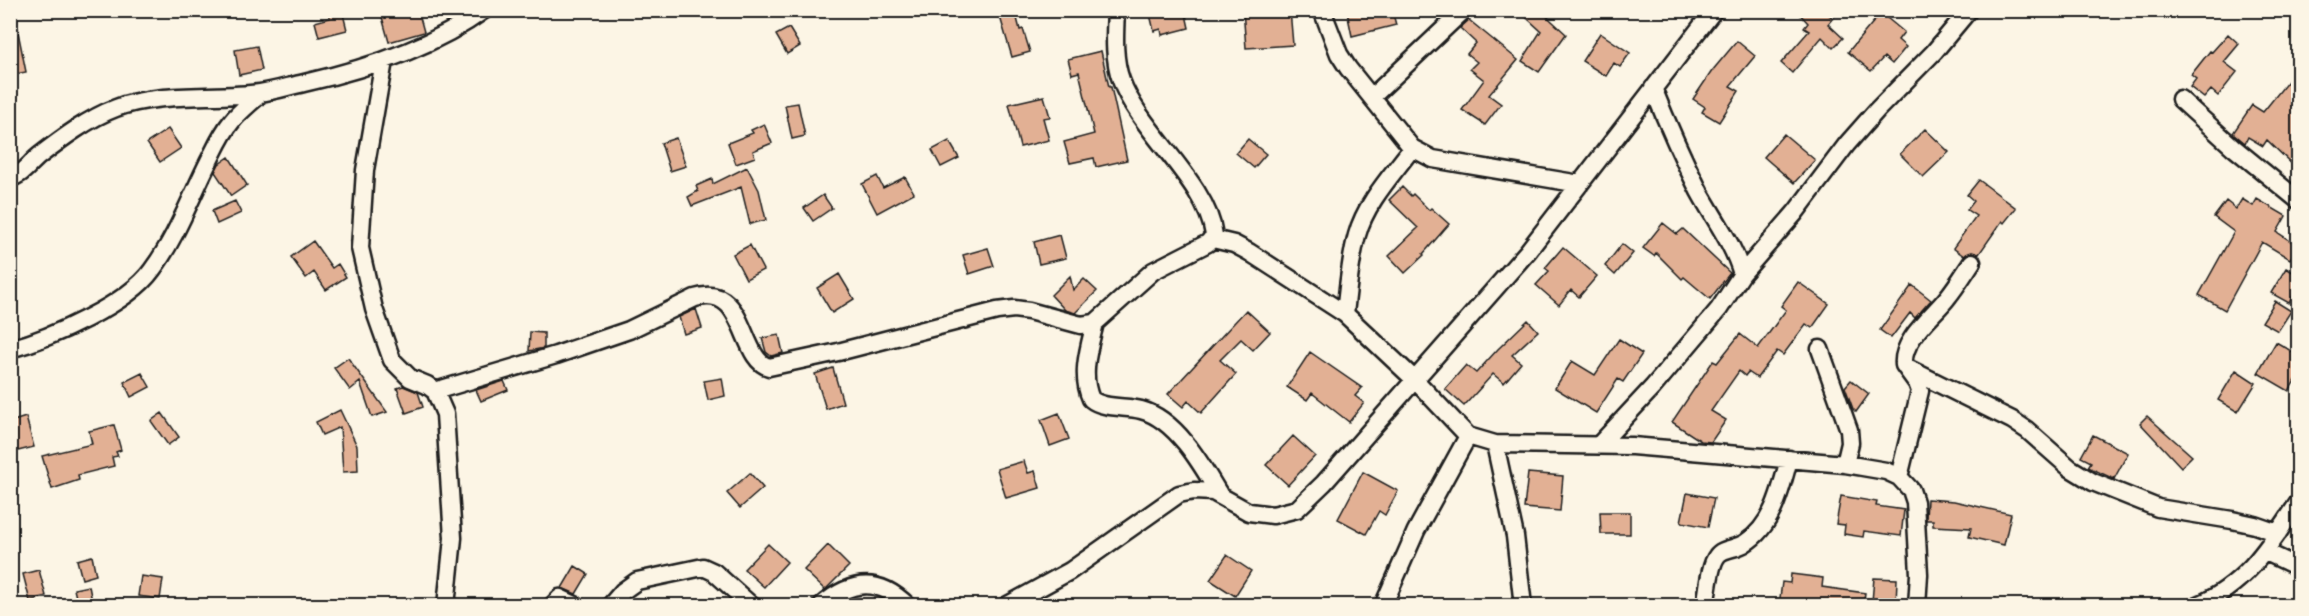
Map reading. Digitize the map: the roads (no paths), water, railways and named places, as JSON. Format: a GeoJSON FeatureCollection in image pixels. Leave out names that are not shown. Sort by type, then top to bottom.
{"type":"FeatureCollection","features":[{"type":"Feature","properties":{"kind":"street"},"geometry":{"type":"LineString","coordinates":[[10,178],[18,176],[42,154],[91,120],[116,108],[133,103],[173,98],[261,93],[334,76],[384,61],[440,36],[469,21],[484,10]]}},
{"type":"Feature","properties":{"kind":"street"},"geometry":{"type":"LineString","coordinates":[[1116,10],[1115,44],[1121,80],[1138,111],[1202,202],[1213,227],[1213,238]]}},
{"type":"Feature","properties":{"kind":"street"},"geometry":{"type":"LineString","coordinates":[[1322,10],[1339,54],[1348,68],[1412,148],[1433,159],[1580,184]]}},
{"type":"Feature","properties":{"kind":"street"},"geometry":{"type":"LineString","coordinates":[[1372,97],[1464,10]]}},
{"type":"Feature","properties":{"kind":"street"},"geometry":{"type":"LineString","coordinates":[[1006,606],[1070,571],[1179,494],[1203,490],[1219,494],[1249,512],[1259,514],[1273,515],[1297,509],[1324,483],[1502,282],[1714,10]]}},
{"type":"Feature","properties":{"kind":"street"},"geometry":{"type":"LineString","coordinates":[[1599,445],[1653,387],[1719,309],[1742,274],[1795,213],[1862,127],[1934,52],[1969,10]]}},
{"type":"Feature","properties":{"kind":"street"},"geometry":{"type":"LineString","coordinates":[[384,61],[365,170],[360,248],[371,299],[392,360],[410,378],[435,391],[445,414],[453,538],[446,606]]}},
{"type":"Feature","properties":{"kind":"street"},"geometry":{"type":"LineString","coordinates":[[1653,88],[1669,129],[1700,193],[1732,246],[1742,274]]}},
{"type":"Feature","properties":{"kind":"street"},"geometry":{"type":"LineString","coordinates":[[10,349],[91,315],[125,297],[138,286],[153,270],[219,141],[232,121],[261,93]]}},
{"type":"Feature","properties":{"kind":"street"},"geometry":{"type":"LineString","coordinates":[[2180,99],[2233,147],[2298,200]]}},
{"type":"Feature","properties":{"kind":"street"},"geometry":{"type":"LineString","coordinates":[[1345,314],[1357,235],[1362,222],[1412,148]]}},
{"type":"Feature","properties":{"kind":"street"},"geometry":{"type":"LineString","coordinates":[[1219,494],[1194,453],[1155,416],[1144,411],[1101,404],[1091,399],[1086,372],[1087,355],[1095,323],[1134,286],[1153,272],[1213,238],[1234,244],[1249,252],[1345,314],[1415,380],[1468,436],[1495,444],[1632,446],[1845,464],[1886,471],[1899,477],[1911,490],[1915,502],[1919,574],[1917,606]]}},
{"type":"Feature","properties":{"kind":"street"},"geometry":{"type":"LineString","coordinates":[[1899,477],[1920,391],[1905,367],[1903,358],[1909,345],[1972,262]]}},
{"type":"Feature","properties":{"kind":"street"},"geometry":{"type":"LineString","coordinates":[[435,391],[555,355],[628,330],[695,298],[706,296],[722,300],[735,313],[756,357],[763,366],[769,367],[838,352],[997,311],[1014,309],[1081,325],[1095,323]]}},
{"type":"Feature","properties":{"kind":"street"},"geometry":{"type":"LineString","coordinates":[[1820,349],[1849,430],[1850,443],[1845,464]]}},
{"type":"Feature","properties":{"kind":"street"},"geometry":{"type":"LineString","coordinates":[[1905,367],[2012,420],[2027,430],[2070,468],[2093,482],[2158,508],[2232,520],[2278,533]]}},
{"type":"Feature","properties":{"kind":"street"},"geometry":{"type":"LineString","coordinates":[[1383,606],[1416,531],[1468,436]]}},
{"type":"Feature","properties":{"kind":"street"},"geometry":{"type":"LineString","coordinates":[[1495,444],[1515,536],[1523,606]]}},
{"type":"Feature","properties":{"kind":"street"},"geometry":{"type":"LineString","coordinates":[[1705,606],[1714,560],[1721,552],[1740,547],[1758,534],[1781,491],[1789,459]]}},
{"type":"Feature","properties":{"kind":"street"},"geometry":{"type":"LineString","coordinates":[[2196,606],[2214,598],[2266,552],[2298,502]]}},
{"type":"Feature","properties":{"kind":"street"},"geometry":{"type":"LineString","coordinates":[[2266,552],[2298,567]]}},
{"type":"Feature","properties":{"kind":"street"},"geometry":{"type":"LineString","coordinates":[[610,606],[623,591],[637,581],[703,567],[711,570],[752,606]]}},
{"type":"Feature","properties":{"kind":"street"},"geometry":{"type":"LineString","coordinates":[[821,606],[837,593],[868,585],[891,590],[908,606]]}},
{"type":"Feature","properties":{"kind":"street"},"geometry":{"type":"LineString","coordinates":[[552,606],[560,598],[577,606]]}}]}
